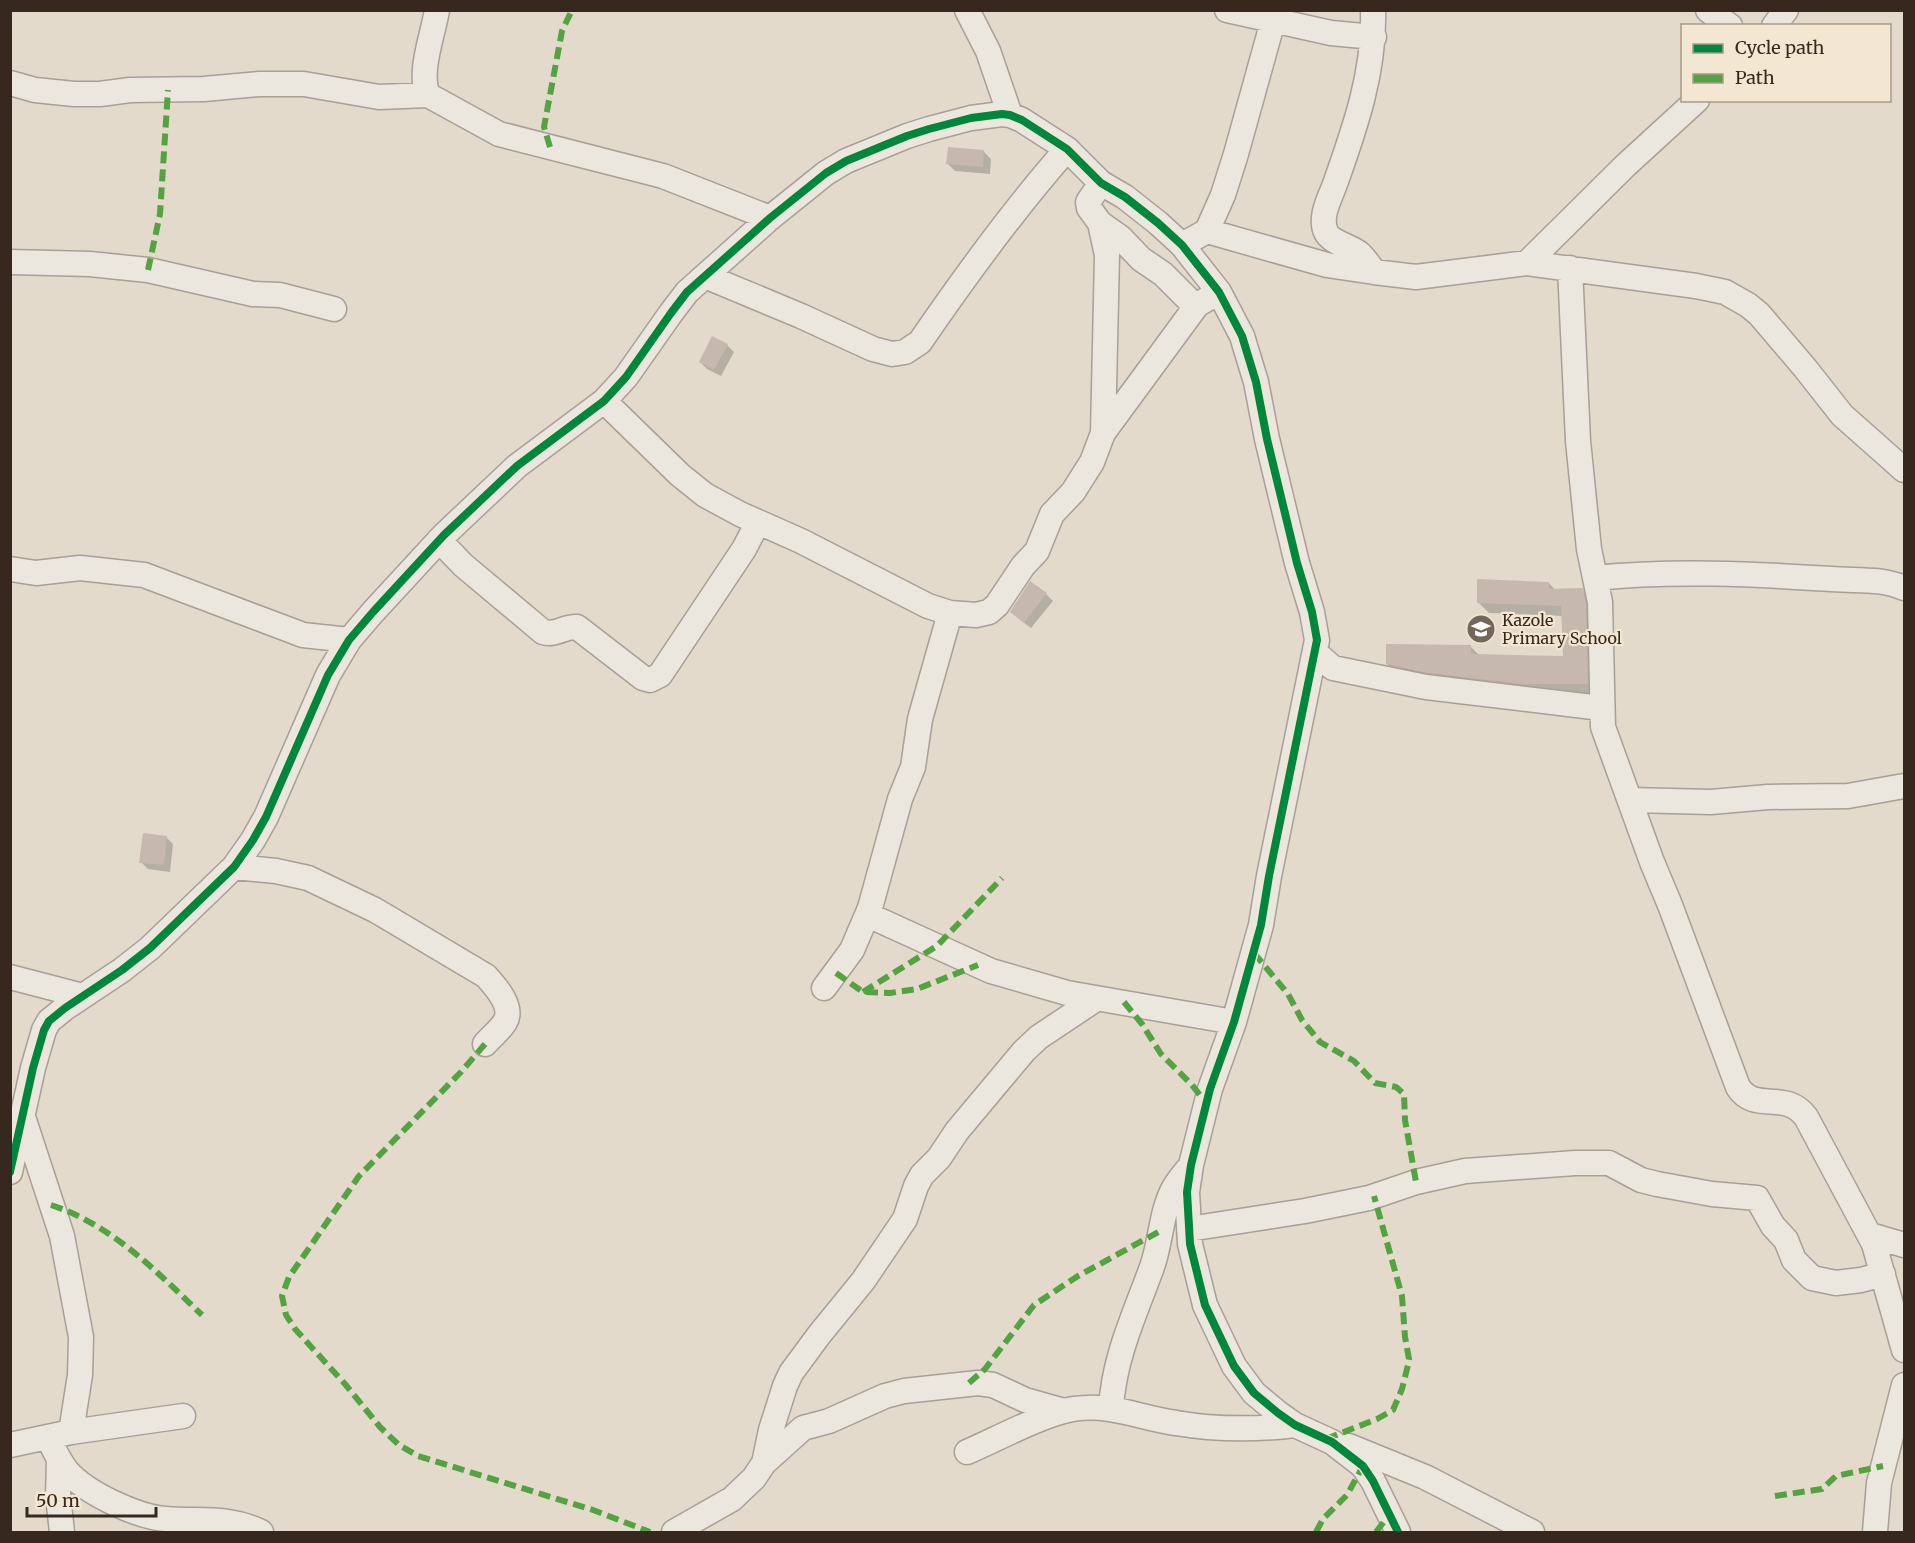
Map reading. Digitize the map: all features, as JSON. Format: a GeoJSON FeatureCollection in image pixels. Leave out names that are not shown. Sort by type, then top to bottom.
{"type":"FeatureCollection","features":[{"type":"Feature","properties":{"kind":"street"},"geometry":{"type":"LineString","coordinates":[[428,95],[424,85],[425,69],[437,10]]}},
{"type":"Feature","properties":{"kind":"street"},"geometry":{"type":"LineString","coordinates":[[967,10],[988,51],[1010,115]]}},
{"type":"Feature","properties":{"kind":"street"},"geometry":{"type":"LineString","coordinates":[[1227,10],[1275,16],[1331,33],[1374,37]]}},
{"type":"Feature","properties":{"kind":"street"},"geometry":{"type":"LineString","coordinates":[[1373,10],[1374,37],[1370,73],[1348,149],[1324,213],[1324,228],[1327,236],[1360,255],[1374,272]]}},
{"type":"Feature","properties":{"kind":"street"},"geometry":{"type":"LineString","coordinates":[[1708,10],[1727,24]]}},
{"type":"Feature","properties":{"kind":"street"},"geometry":{"type":"LineString","coordinates":[[1776,24],[1786,10]]}},
{"type":"Feature","properties":{"kind":"street"},"geometry":{"type":"LineString","coordinates":[[1182,244],[1207,231],[1223,195],[1275,16]]}},
{"type":"Feature","properties":{"kind":"street"},"geometry":{"type":"LineString","coordinates":[[10,83],[35,90],[74,94],[100,94],[130,90],[204,89],[259,84],[304,84],[379,97],[428,95],[499,134],[663,176],[770,218]]}},
{"type":"Feature","properties":{"kind":"street"},"geometry":{"type":"LineString","coordinates":[[1527,263],[1626,165],[1695,102]]}},
{"type":"Feature","properties":{"kind":"street"},"geometry":{"type":"LineString","coordinates":[[10,1172],[22,1114],[44,1030],[49,1021],[150,948],[234,867],[266,817],[328,675],[349,640],[439,540],[517,466],[604,401],[626,378],[687,292],[770,218],[826,173],[846,161],[929,129],[971,118],[1010,115],[1022,120],[1067,150],[1101,183],[1125,197],[1182,244],[1220,292],[1242,336],[1257,382],[1267,439],[1297,563],[1312,612],[1317,640],[1261,925],[1234,1022],[1210,1089],[1191,1165],[1188,1192],[1189,1229],[1205,1305],[1234,1366],[1254,1393],[1295,1425],[1332,1442],[1359,1450],[1425,1477],[1532,1533]]}},
{"type":"Feature","properties":{"kind":"street"},"geometry":{"type":"LineString","coordinates":[[705,276],[873,349],[892,354],[905,352],[920,342],[987,246],[1037,183],[1067,150]]}},
{"type":"Feature","properties":{"kind":"street"},"geometry":{"type":"LineString","coordinates":[[1101,183],[1088,202],[1089,208],[1100,223],[1121,238],[1141,259],[1163,274],[1197,305]]}},
{"type":"Feature","properties":{"kind":"street"},"geometry":{"type":"LineString","coordinates":[[1100,223],[1107,255],[1108,277],[1103,433]]}},
{"type":"Feature","properties":{"kind":"street"},"geometry":{"type":"LineString","coordinates":[[1207,231],[1328,265],[1416,277],[1527,263],[1725,292],[1760,314],[1842,415],[1905,470]]}},
{"type":"Feature","properties":{"kind":"street"},"geometry":{"type":"LineString","coordinates":[[10,262],[90,264],[148,270],[253,294],[280,295],[334,309]]}},
{"type":"Feature","properties":{"kind":"street"},"geometry":{"type":"LineString","coordinates":[[1570,268],[1578,441],[1589,549],[1600,602],[1603,727],[1738,1087],[1753,1100],[1784,1102],[1794,1105],[1801,1111],[1821,1143],[1870,1235],[1884,1274],[1900,1308],[1905,1350]]}},
{"type":"Feature","properties":{"kind":"street"},"geometry":{"type":"LineString","coordinates":[[604,401],[680,475],[705,495],[928,606],[950,613],[976,615],[989,612],[997,605],[1023,566],[1037,551],[1052,514],[1073,492],[1092,462],[1103,433],[1197,305],[1220,292]]}},
{"type":"Feature","properties":{"kind":"street"},"geometry":{"type":"LineString","coordinates":[[439,540],[463,565],[543,632],[549,633],[572,626],[577,627],[643,678],[650,680],[658,677],[682,643],[744,549],[758,522]]}},
{"type":"Feature","properties":{"kind":"street"},"geometry":{"type":"LineString","coordinates":[[10,568],[36,573],[80,568],[144,575],[303,635],[349,640]]}},
{"type":"Feature","properties":{"kind":"street"},"geometry":{"type":"LineString","coordinates":[[1595,578],[1648,573],[1801,577],[1884,581],[1905,588]]}},
{"type":"Feature","properties":{"kind":"street"},"geometry":{"type":"LineString","coordinates":[[824,988],[852,950],[868,915],[900,799],[913,767],[920,719],[950,613]]}},
{"type":"Feature","properties":{"kind":"street"},"geometry":{"type":"LineString","coordinates":[[1316,653],[1333,668],[1416,685],[1601,708]]}},
{"type":"Feature","properties":{"kind":"street"},"geometry":{"type":"LineString","coordinates":[[1630,800],[1711,802],[1768,797],[1848,796],[1905,786]]}},
{"type":"Feature","properties":{"kind":"street"},"geometry":{"type":"LineString","coordinates":[[234,867],[276,871],[308,878],[375,910],[486,976],[507,1009],[504,1024],[485,1044]]}},
{"type":"Feature","properties":{"kind":"street"},"geometry":{"type":"LineString","coordinates":[[868,915],[991,971],[1067,993],[1234,1022]]}},
{"type":"Feature","properties":{"kind":"street"},"geometry":{"type":"LineString","coordinates":[[10,977],[84,996]]}},
{"type":"Feature","properties":{"kind":"street"},"geometry":{"type":"LineString","coordinates":[[764,1463],[771,1430],[791,1373],[863,1281],[905,1219],[922,1175],[939,1158],[957,1131],[1024,1051],[1039,1037],[1096,999]]}},
{"type":"Feature","properties":{"kind":"street"},"geometry":{"type":"LineString","coordinates":[[22,1114],[62,1236],[81,1337],[80,1375],[60,1435],[58,1496],[62,1533]]}},
{"type":"Feature","properties":{"kind":"street"},"geometry":{"type":"LineString","coordinates":[[1189,1229],[1305,1211],[1369,1198],[1416,1182],[1465,1171],[1575,1163],[1609,1163],[1641,1180],[1657,1184],[1712,1194],[1757,1198],[1773,1226],[1786,1240],[1794,1260],[1812,1278],[1836,1283],[1884,1274]]}},
{"type":"Feature","properties":{"kind":"street"},"geometry":{"type":"LineString","coordinates":[[1110,1408],[1120,1353],[1135,1307],[1153,1266],[1173,1188],[1191,1165]]}},
{"type":"Feature","properties":{"kind":"street"},"geometry":{"type":"LineString","coordinates":[[1870,1235],[1905,1245]]}},
{"type":"Feature","properties":{"kind":"street"},"geometry":{"type":"LineString","coordinates":[[675,1533],[732,1499],[754,1478],[764,1463],[802,1428],[829,1420],[885,1396],[904,1391],[978,1383],[993,1385],[1025,1400],[1064,1411]]}},
{"type":"Feature","properties":{"kind":"street"},"geometry":{"type":"LineString","coordinates":[[1875,1533],[1880,1483],[1905,1384]]}},
{"type":"Feature","properties":{"kind":"street"},"geometry":{"type":"LineString","coordinates":[[966,1452],[1064,1411],[1110,1408],[1176,1423],[1226,1429],[1262,1429],[1295,1425]]}},
{"type":"Feature","properties":{"kind":"street"},"geometry":{"type":"LineString","coordinates":[[10,1445],[183,1416]]}},
{"type":"Feature","properties":{"kind":"street"},"geometry":{"type":"LineString","coordinates":[[1332,1442],[1363,1466],[1398,1533]]}},
{"type":"Feature","properties":{"kind":"street"},"geometry":{"type":"LineString","coordinates":[[59,1460],[68,1472],[90,1489],[141,1513],[164,1519],[217,1519],[243,1524],[261,1533]]}},
{"type":"Feature","properties":{"kind":"building"},"geometry":{"type":"Polygon","coordinates":[[[948,147],[984,150],[983,167],[946,164],[948,147]]]}},
{"type":"Feature","properties":{"kind":"building"},"geometry":{"type":"Polygon","coordinates":[[[712,336],[728,344],[714,370],[699,362],[712,336]]]}},
{"type":"Feature","properties":{"kind":"building"},"geometry":{"type":"Polygon","coordinates":[[[1477,579],[1549,582],[1549,589],[1583,588],[1586,604],[1588,684],[1522,684],[1428,673],[1386,664],[1386,644],[1471,645],[1471,654],[1563,656],[1561,606],[1477,603],[1477,579]]]}},
{"type":"Feature","properties":{"kind":"building"},"geometry":{"type":"Polygon","coordinates":[[[1030,581],[1047,593],[1024,623],[1010,612],[1030,581]]]}},
{"type":"Feature","properties":{"kind":"building"},"geometry":{"type":"Polygon","coordinates":[[[143,833],[167,836],[164,865],[139,863],[143,833]]]}},
{"type":"Feature","properties":{"kind":"marked path"},"geometry":{"type":"LineString","coordinates":[[550,147],[544,127],[562,31],[572,10]]}},
{"type":"Feature","properties":{"kind":"marked path"},"geometry":{"type":"LineString","coordinates":[[148,270],[160,214],[168,90]]}},
{"type":"Feature","properties":{"kind":"marked path"},"geometry":{"type":"LineString","coordinates":[[863,992],[937,946],[1002,878]]}},
{"type":"Feature","properties":{"kind":"marked path"},"geometry":{"type":"LineString","coordinates":[[1254,953],[1288,994],[1302,1020],[1320,1042],[1354,1061],[1375,1083],[1396,1087],[1404,1094],[1405,1120],[1416,1182]]}},
{"type":"Feature","properties":{"kind":"marked path"},"geometry":{"type":"LineString","coordinates":[[836,973],[863,992],[890,993],[917,989],[978,965]]}},
{"type":"Feature","properties":{"kind":"marked path"},"geometry":{"type":"LineString","coordinates":[[1124,1002],[1142,1024],[1161,1054],[1192,1085],[1207,1104]]}},
{"type":"Feature","properties":{"kind":"marked path"},"geometry":{"type":"LineString","coordinates":[[485,1044],[461,1072],[359,1176],[289,1277],[282,1296],[286,1315],[295,1329],[380,1427],[399,1445],[418,1456],[593,1510],[650,1532]]}},
{"type":"Feature","properties":{"kind":"marked path"},"geometry":{"type":"LineString","coordinates":[[1326,1439],[1377,1419],[1393,1410],[1402,1389],[1408,1365],[1402,1296],[1374,1196]]}},
{"type":"Feature","properties":{"kind":"marked path"},"geometry":{"type":"LineString","coordinates":[[51,1205],[94,1224],[113,1237],[150,1266],[202,1315]]}},
{"type":"Feature","properties":{"kind":"marked path"},"geometry":{"type":"LineString","coordinates":[[969,1383],[985,1369],[1034,1305],[1078,1276],[1162,1230]]}},
{"type":"Feature","properties":{"kind":"marked path"},"geometry":{"type":"LineString","coordinates":[[1316,1532],[1323,1519],[1347,1495],[1363,1466]]}},
{"type":"Feature","properties":{"kind":"marked path"},"geometry":{"type":"LineString","coordinates":[[1775,1496],[1822,1489],[1836,1476],[1883,1466]]}},
{"type":"Feature","properties":{"kind":"marked path"},"geometry":{"type":"LineString","coordinates":[[1376,1532],[1390,1514]]}},
{"type":"Feature","properties":{"kind":"cycle path"},"geometry":{"type":"LineString","coordinates":[[10,1172],[33,1068],[44,1030],[49,1021],[150,948],[234,867],[266,817],[328,675],[349,640],[444,535],[517,466],[604,401],[626,377],[687,292],[770,218],[826,173],[846,161],[929,129],[971,118],[1010,115],[1022,120],[1067,149],[1101,183],[1125,197],[1182,245],[1219,292],[1242,336],[1256,382],[1267,439],[1297,563],[1312,612],[1317,640],[1261,925],[1234,1022],[1210,1089],[1191,1165],[1187,1192],[1190,1244],[1205,1305],[1234,1366],[1254,1393],[1278,1413],[1295,1425],[1332,1442],[1363,1466],[1373,1481],[1398,1532]]}},
{"type":"Feature","properties":{"kind":"place","name":"Kazole Primary School"},"geometry":{"type":"Point","coordinates":[1481,629]}}]}
